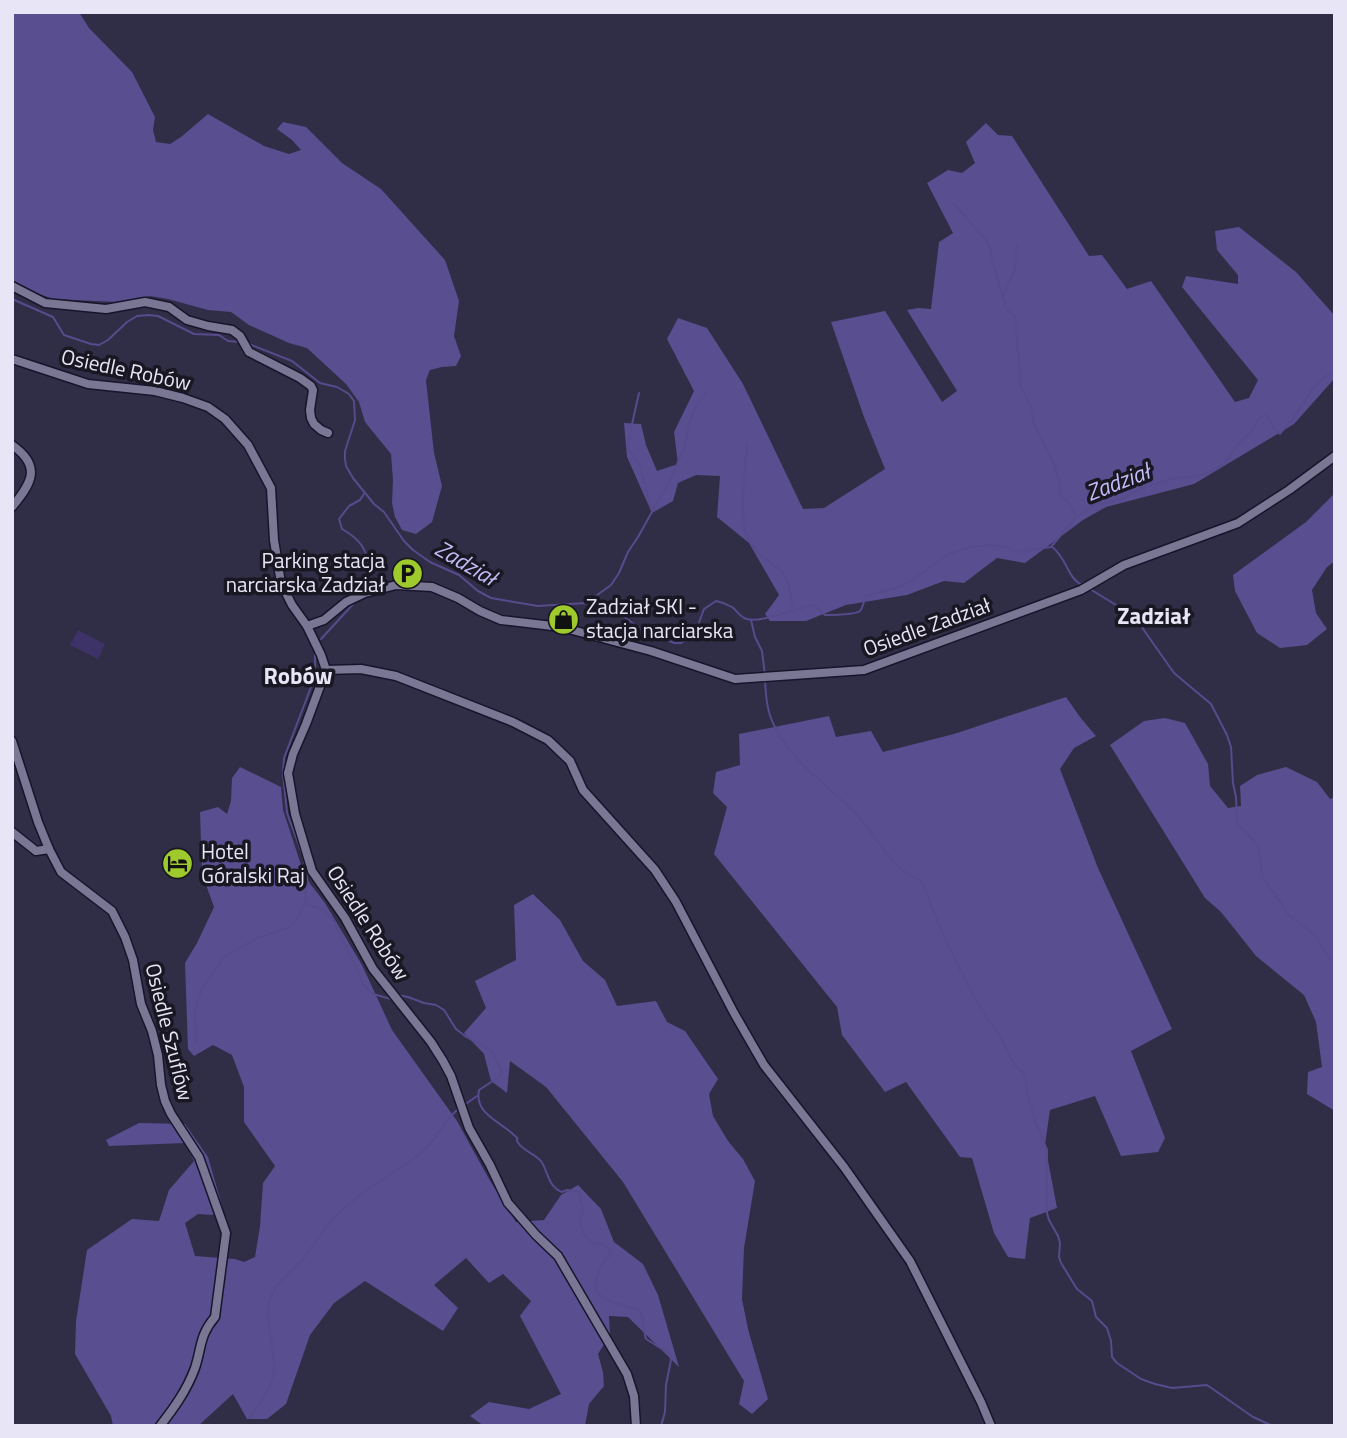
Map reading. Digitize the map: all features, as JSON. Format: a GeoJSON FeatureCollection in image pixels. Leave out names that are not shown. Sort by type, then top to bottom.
{"type":"FeatureCollection","features":[{"type":"Feature","properties":{"kind":"street"},"geometry":{"type":"LineString","coordinates":[[12,286],[45,303],[106,309],[145,302],[169,307],[187,320],[232,330],[237,333],[249,352],[312,386],[311,418],[314,424],[328,433]]}},
{"type":"Feature","properties":{"kind":"street","name":"Osiedle Robów"},"geometry":{"type":"LineString","coordinates":[[12,359],[88,384],[155,391],[208,407],[225,419],[248,445],[271,488],[274,540],[281,583],[307,626],[326,670],[293,754],[289,773],[295,814],[312,871],[345,918],[373,969],[443,1061],[469,1128],[508,1203],[558,1256],[627,1374],[634,1396],[636,1426]]}},
{"type":"Feature","properties":{"kind":"street"},"geometry":{"type":"LineString","coordinates":[[12,445],[31,463],[32,477],[12,507]]}},
{"type":"Feature","properties":{"kind":"street","name":"Osiedle Zadział"},"geometry":{"type":"LineString","coordinates":[[307,626],[331,616],[350,599],[365,593],[397,585],[432,587],[501,620],[561,627],[651,651],[735,680],[864,670],[1081,590],[1124,565],[1238,523],[1335,456]]}},
{"type":"Feature","properties":{"kind":"street"},"geometry":{"type":"LineString","coordinates":[[326,670],[361,669],[396,676],[513,722],[548,740],[570,761],[583,790],[655,870],[676,902],[764,1065],[844,1167],[910,1262],[991,1426]]}},
{"type":"Feature","properties":{"kind":"street","name":"Osiedle Szuflów"},"geometry":{"type":"LineString","coordinates":[[12,741],[48,849],[61,872],[112,911],[125,937],[133,960],[141,1004],[158,1055],[165,1101],[199,1157],[226,1233],[215,1317],[207,1327],[195,1368],[181,1397],[160,1426]]}},
{"type":"Feature","properties":{"kind":"street"},"geometry":{"type":"LineString","coordinates":[[12,832],[36,852],[48,849]]}},
{"type":"Feature","properties":{"kind":"shaded area"},"geometry":{"type":"Polygon","coordinates":[[[12,12],[79,12],[89,28],[132,72],[155,117],[153,130],[156,142],[170,144],[208,114],[264,146],[289,154],[301,150],[277,129],[283,122],[306,127],[342,163],[381,189],[445,260],[459,301],[454,336],[461,356],[456,366],[430,370],[426,380],[434,453],[442,486],[432,522],[416,534],[402,530],[392,503],[391,454],[365,422],[359,402],[346,384],[307,348],[249,325],[231,312],[208,310],[150,296],[115,302],[54,299],[12,281],[12,12]]]}},
{"type":"Feature","properties":{"kind":"shaded area"},"geometry":{"type":"Polygon","coordinates":[[[986,123],[998,135],[1012,136],[1089,256],[1102,255],[1127,289],[1151,281],[1235,402],[1249,398],[1258,380],[1182,287],[1186,276],[1238,284],[1238,275],[1217,250],[1215,231],[1239,227],[1296,272],[1335,316],[1335,378],[1294,424],[1194,484],[1106,507],[1083,520],[1025,563],[997,558],[964,583],[944,581],[907,595],[846,605],[806,621],[770,621],[765,614],[779,595],[749,543],[717,517],[720,476],[696,475],[678,483],[673,501],[652,513],[627,457],[624,423],[641,424],[657,471],[678,464],[674,432],[694,391],[667,339],[678,318],[707,328],[743,384],[803,509],[824,508],[885,469],[831,322],[885,311],[942,402],[957,391],[907,310],[931,309],[939,242],[953,233],[927,183],[948,170],[962,173],[975,163],[966,142],[986,123]]]}},
{"type":"Feature","properties":{"kind":"shaded area"},"geometry":{"type":"Polygon","coordinates":[[[1335,493],[1335,561],[1327,567],[1312,590],[1316,613],[1327,629],[1307,645],[1280,648],[1257,633],[1235,591],[1233,575],[1306,522],[1335,493]]]}},
{"type":"Feature","properties":{"kind":"shaded area"},"geometry":{"type":"Polygon","coordinates":[[[78,630],[105,644],[98,659],[70,645],[78,630]]]}},
{"type":"Feature","properties":{"kind":"shaded area"},"geometry":{"type":"Polygon","coordinates":[[[1066,697],[1096,736],[1074,748],[1060,769],[1098,868],[1172,1029],[1131,1051],[1165,1138],[1158,1152],[1121,1156],[1095,1096],[1050,1110],[1045,1145],[1057,1208],[1030,1218],[1025,1259],[1008,1257],[994,1233],[972,1158],[960,1157],[906,1082],[885,1092],[842,1035],[837,1007],[714,854],[727,807],[713,793],[716,772],[740,765],[739,734],[829,716],[836,737],[871,731],[883,752],[954,734],[1066,697]]]}},
{"type":"Feature","properties":{"kind":"shaded area"},"geometry":{"type":"Polygon","coordinates":[[[1165,718],[1185,723],[1208,764],[1210,786],[1228,808],[1241,806],[1240,786],[1257,775],[1286,767],[1317,782],[1330,799],[1335,797],[1335,1111],[1307,1094],[1308,1072],[1322,1067],[1316,1022],[1304,995],[1256,956],[1221,912],[1205,898],[1110,745],[1144,721],[1165,718]]]}},
{"type":"Feature","properties":{"kind":"shaded area"},"geometry":{"type":"Polygon","coordinates":[[[240,767],[281,787],[283,810],[305,877],[325,903],[362,965],[392,1030],[457,1121],[516,1222],[544,1220],[561,1195],[578,1185],[601,1209],[614,1242],[643,1264],[658,1295],[679,1367],[628,1317],[609,1316],[610,1335],[598,1354],[604,1386],[589,1404],[585,1426],[484,1426],[470,1416],[489,1402],[529,1409],[561,1394],[520,1316],[531,1301],[503,1274],[489,1283],[466,1258],[434,1285],[458,1308],[443,1331],[365,1281],[334,1303],[310,1335],[286,1404],[267,1419],[247,1419],[233,1394],[198,1426],[113,1426],[111,1416],[75,1354],[76,1321],[87,1250],[132,1219],[159,1221],[169,1190],[194,1161],[185,1143],[109,1146],[106,1140],[139,1123],[185,1124],[208,1157],[223,1209],[212,1215],[198,1214],[185,1223],[195,1256],[244,1262],[255,1257],[263,1183],[275,1166],[244,1122],[244,1087],[232,1055],[213,1045],[194,1056],[188,1049],[185,963],[214,907],[202,874],[200,812],[218,807],[227,814],[231,801],[232,778],[240,767]]]}},
{"type":"Feature","properties":{"kind":"shaded area"},"geometry":{"type":"Polygon","coordinates":[[[533,894],[560,920],[583,961],[605,980],[617,1006],[656,1001],[667,1022],[685,1031],[718,1079],[709,1094],[713,1116],[755,1181],[744,1248],[742,1299],[768,1399],[752,1414],[739,1404],[744,1381],[623,1182],[546,1087],[510,1061],[507,1093],[491,1081],[484,1054],[464,1033],[486,1008],[475,981],[516,960],[514,905],[533,894]]]}},
{"type":"Feature","properties":{"kind":"waterway"},"geometry":{"type":"LineString","coordinates":[[954,204],[988,242],[1005,305],[1015,317],[1021,387],[1031,408],[1034,423],[1055,467],[1060,494],[1076,517]]}},
{"type":"Feature","properties":{"kind":"waterway"},"geometry":{"type":"LineString","coordinates":[[1003,295],[1015,269],[1017,246]]}},
{"type":"Feature","properties":{"kind":"waterway","name":"Zadział"},"geometry":{"type":"LineString","coordinates":[[12,299],[53,317],[64,335],[91,344],[99,345],[127,322],[137,316],[149,315],[158,316],[194,334],[219,335],[228,341],[240,342]]}},
{"type":"Feature","properties":{"kind":"waterway","name":"Zadział"},"geometry":{"type":"LineString","coordinates":[[249,344],[292,361],[320,383],[337,387],[349,394],[354,401],[355,420],[345,451],[346,466],[404,541],[430,562],[459,575],[491,598],[538,606],[586,603],[613,609],[641,629],[674,643],[681,643],[691,636],[704,609],[716,601],[730,606],[742,617],[750,620],[814,605],[825,615],[853,613],[860,611],[867,595],[894,589],[909,582],[942,558],[956,552],[991,545],[1016,552],[1051,547],[1076,517],[1095,505],[1119,500],[1142,488],[1172,479],[1207,474],[1225,463],[1259,419],[1266,415],[1280,434],[1315,386],[1335,372]]}},
{"type":"Feature","properties":{"kind":"waterway"},"geometry":{"type":"LineString","coordinates":[[586,603],[611,585],[619,573],[628,552],[672,476],[684,448],[694,410],[706,392]]}},
{"type":"Feature","properties":{"kind":"waterway"},"geometry":{"type":"LineString","coordinates":[[639,393],[628,449],[640,465],[651,509]]}},
{"type":"Feature","properties":{"kind":"waterway"},"geometry":{"type":"LineString","coordinates":[[747,444],[743,505],[747,537],[754,549],[785,576],[792,607]]}},
{"type":"Feature","properties":{"kind":"waterway"},"geometry":{"type":"LineString","coordinates":[[362,590],[367,570],[366,554],[358,541],[342,529],[339,519],[349,506],[360,500],[364,494]]}},
{"type":"Feature","properties":{"kind":"waterway"},"geometry":{"type":"LineString","coordinates":[[1052,547],[1073,577],[1082,585]]}},
{"type":"Feature","properties":{"kind":"waterway"},"geometry":{"type":"LineString","coordinates":[[1090,589],[1129,613],[1174,673],[1211,704],[1231,747],[1237,823],[1258,846],[1262,877],[1288,914],[1316,936],[1329,958],[1335,961]]}},
{"type":"Feature","properties":{"kind":"waterway"},"geometry":{"type":"LineString","coordinates":[[321,639],[356,601]]}},
{"type":"Feature","properties":{"kind":"waterway"},"geometry":{"type":"LineString","coordinates":[[751,620],[762,651],[765,675]]}},
{"type":"Feature","properties":{"kind":"waterway"},"geometry":{"type":"LineString","coordinates":[[315,653],[315,672],[284,758],[283,773],[287,813],[304,859],[308,885],[306,901],[333,919],[364,985],[373,994],[391,999]]}},
{"type":"Feature","properties":{"kind":"waterway"},"geometry":{"type":"LineString","coordinates":[[765,680],[770,716],[791,752],[855,813],[900,868],[922,881],[967,983],[1001,1037],[1012,1060],[1024,1073],[1029,1101],[1047,1150],[1047,1213],[1060,1243],[1059,1257],[1077,1289],[1092,1301],[1096,1317],[1107,1328],[1112,1357],[1141,1379],[1155,1384],[1172,1388],[1207,1385],[1253,1417],[1273,1426]]}},
{"type":"Feature","properties":{"kind":"waterway"},"geometry":{"type":"LineString","coordinates":[[196,1042],[195,1011],[198,998],[224,957],[255,939],[290,927],[305,903]]}},
{"type":"Feature","properties":{"kind":"waterway"},"geometry":{"type":"LineString","coordinates":[[397,995],[436,1005],[444,1010],[456,1029],[491,1050],[502,1072],[479,1090],[484,1111],[509,1130],[521,1146],[541,1161],[557,1190],[579,1192],[583,1210],[580,1221],[583,1232],[590,1243],[604,1244],[611,1253],[599,1271],[596,1292],[609,1301],[640,1310],[646,1339],[670,1354],[665,1412],[661,1426]]}},
{"type":"Feature","properties":{"kind":"waterway"},"geometry":{"type":"LineString","coordinates":[[467,1103],[477,1096]]}},
{"type":"Feature","properties":{"kind":"waterway"},"geometry":{"type":"LineString","coordinates":[[249,1418],[273,1377],[274,1361],[268,1322],[269,1302],[273,1292],[334,1218],[355,1199],[423,1151],[457,1110]]}},
{"type":"Feature","properties":{"kind":"place","name":"Parking stacja narciarska Zadział"},"geometry":{"type":"Point","coordinates":[408,573]}},
{"type":"Feature","properties":{"kind":"place","name":"Zadział SKI - stacja narciarska"},"geometry":{"type":"Point","coordinates":[563,619]}},
{"type":"Feature","properties":{"kind":"place","name":"Hotel Góralski Raj"},"geometry":{"type":"Point","coordinates":[178,864]}},
{"type":"Feature","properties":{"kind":"district","name":"Zadział"},"geometry":{"type":"Point","coordinates":[1154,616]}},
{"type":"Feature","properties":{"kind":"district","name":"Robów"},"geometry":{"type":"Point","coordinates":[298,676]}}]}
